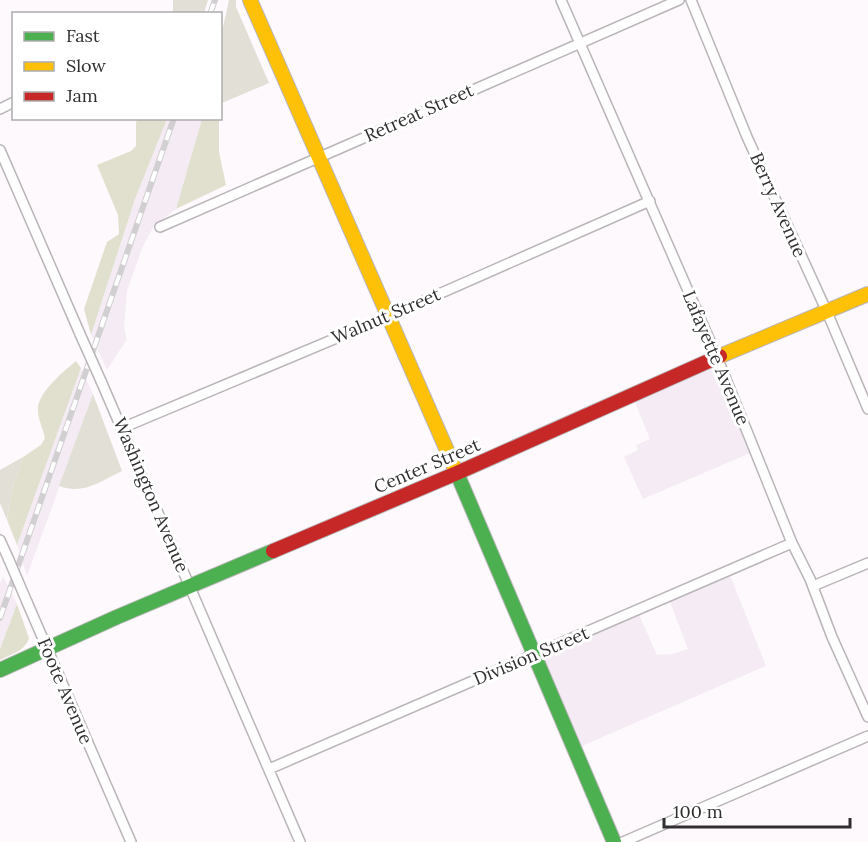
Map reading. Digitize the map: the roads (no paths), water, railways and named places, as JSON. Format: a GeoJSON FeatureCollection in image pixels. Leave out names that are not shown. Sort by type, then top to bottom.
{"type":"FeatureCollection","features":[{"type":"Feature","properties":{"kind":"street"},"geometry":{"type":"LineString","coordinates":[[250,0],[457,473],[614,842]]}},
{"type":"Feature","properties":{"kind":"street","name":"Lafayette Avenue"},"geometry":{"type":"LineString","coordinates":[[561,0],[717,357],[792,543],[813,586],[832,637],[868,717]]}},
{"type":"Feature","properties":{"kind":"street","name":"Retreat Street"},"geometry":{"type":"LineString","coordinates":[[160,227],[679,0]]}},
{"type":"Feature","properties":{"kind":"street","name":"Berry Avenue"},"geometry":{"type":"LineString","coordinates":[[691,0],[747,137],[827,312],[868,409]]}},
{"type":"Feature","properties":{"kind":"street","name":"Washington Avenue"},"geometry":{"type":"LineString","coordinates":[[0,150],[300,842]]}},
{"type":"Feature","properties":{"kind":"street","name":"Walnut Street"},"geometry":{"type":"LineString","coordinates":[[122,428],[389,316],[650,201]]}},
{"type":"Feature","properties":{"kind":"street","name":"Center Street"},"geometry":{"type":"LineString","coordinates":[[3,668],[457,473],[717,357],[868,294]]}},
{"type":"Feature","properties":{"kind":"street","name":"Foote Avenue"},"geometry":{"type":"LineString","coordinates":[[0,540],[131,842]]}},
{"type":"Feature","properties":{"kind":"street","name":"Division Street"},"geometry":{"type":"LineString","coordinates":[[269,769],[792,543]]}},
{"type":"Feature","properties":{"kind":"street"},"geometry":{"type":"LineString","coordinates":[[813,586],[868,563]]}},
{"type":"Feature","properties":{"kind":"street"},"geometry":{"type":"LineString","coordinates":[[623,842],[868,736]]}},
{"type":"Feature","properties":{"kind":"railway"},"geometry":{"type":"LineString","coordinates":[[211,12],[215,0]]}},
{"type":"Feature","properties":{"kind":"railway"},"geometry":{"type":"LineString","coordinates":[[0,618],[173,120]]}}]}
